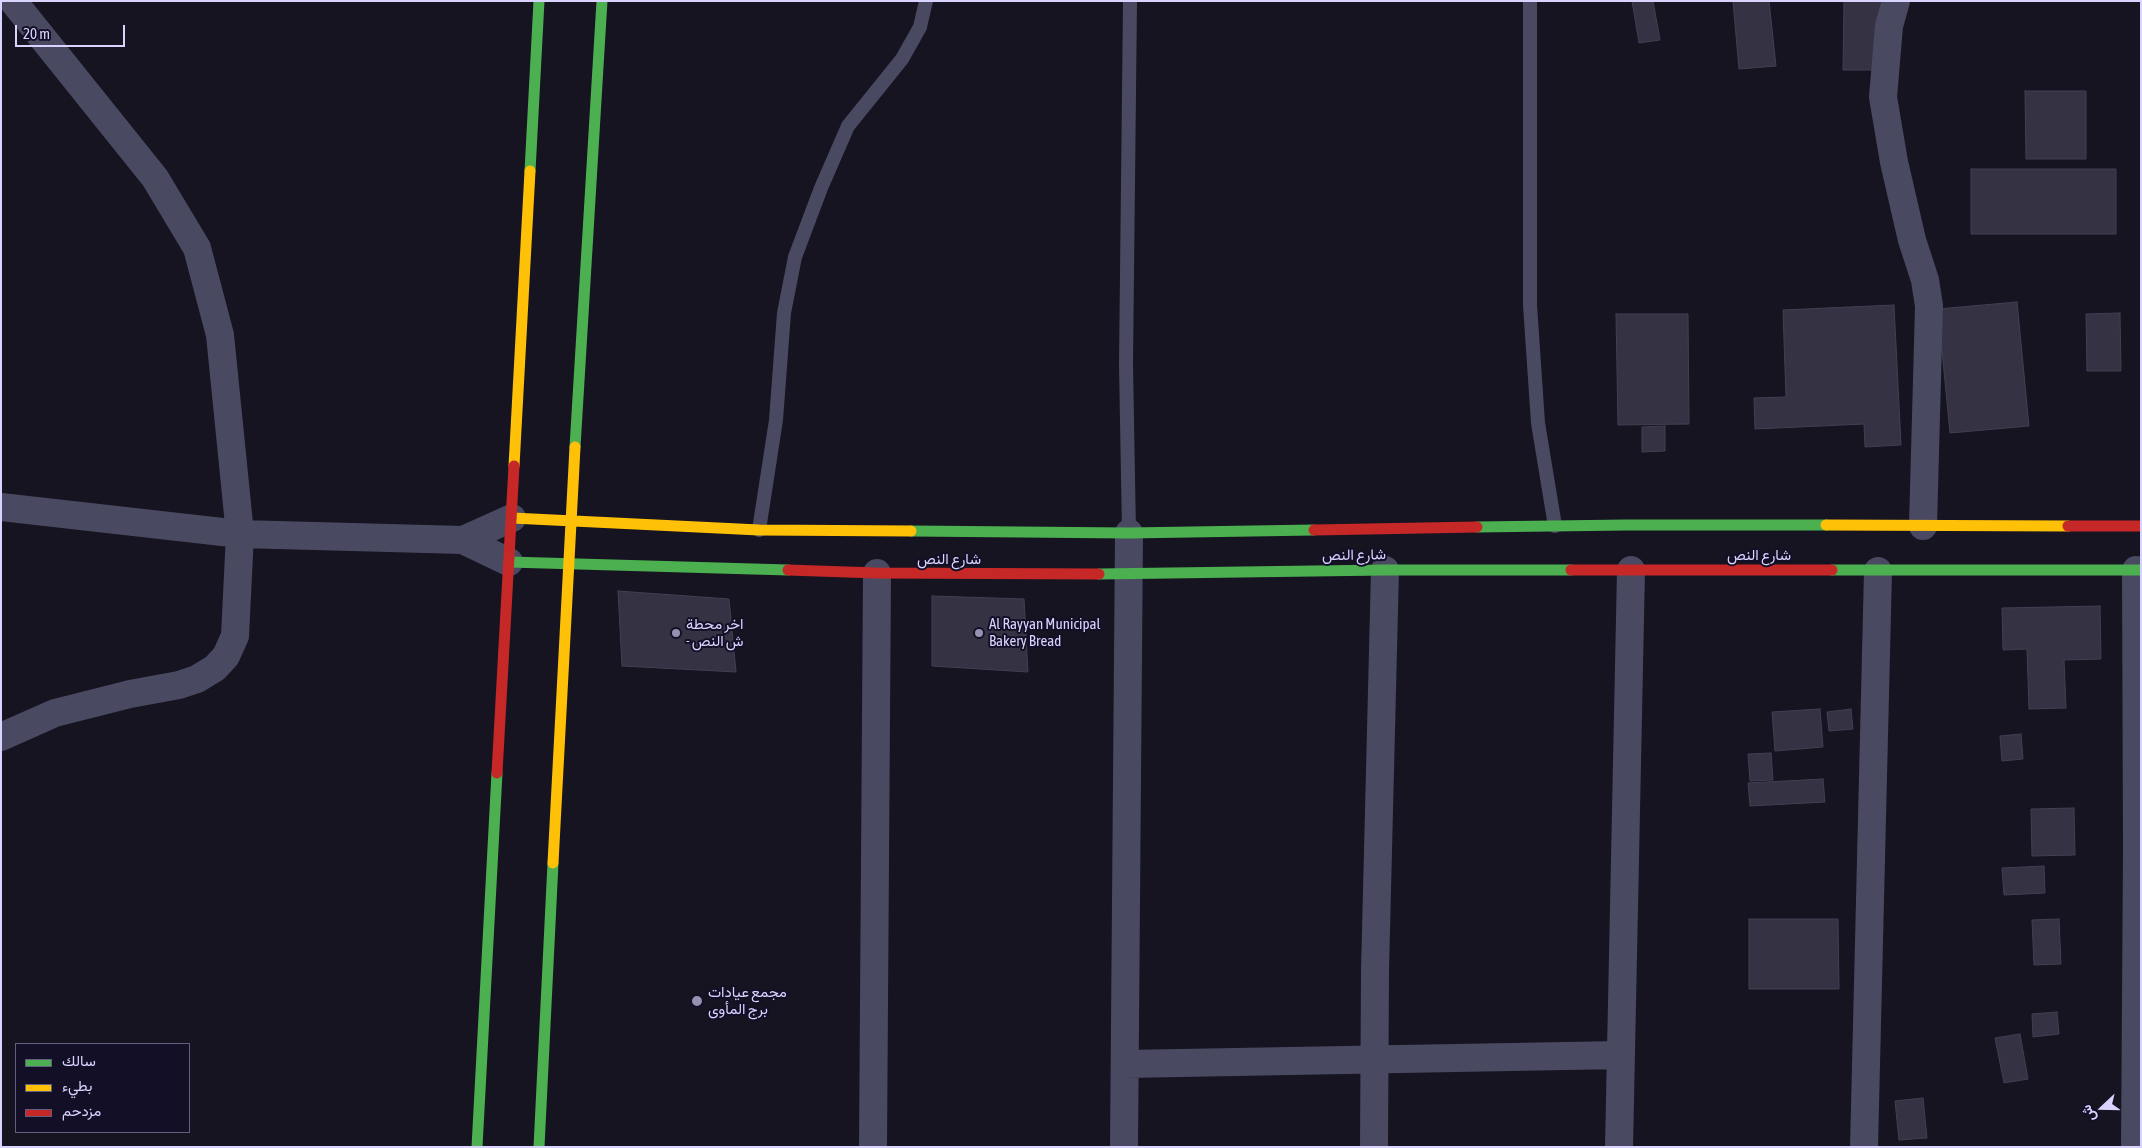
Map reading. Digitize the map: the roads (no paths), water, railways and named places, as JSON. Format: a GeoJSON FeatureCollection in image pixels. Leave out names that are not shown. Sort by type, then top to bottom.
{"type":"FeatureCollection","features":[{"type":"Feature","properties":{"kind":"main road"},"geometry":{"type":"LineString","coordinates":[[477,1147],[539,1]]}},
{"type":"Feature","properties":{"kind":"main road"},"geometry":{"type":"LineString","coordinates":[[539,1147],[568,565],[602,1]]}},
{"type":"Feature","properties":{"kind":"main road","name":"شارع النص"},"geometry":{"type":"LineString","coordinates":[[512,518],[759,530],[1129,533],[1555,526],[2141,526]]}},
{"type":"Feature","properties":{"kind":"main road","name":"شارع النص"},"geometry":{"type":"LineString","coordinates":[[509,562],[877,574],[1127,574],[1385,570],[2138,570]]}},
{"type":"Feature","properties":{"kind":"street"},"geometry":{"type":"LineString","coordinates":[[1,737],[55,713],[130,694],[179,685],[197,679],[215,668],[226,656],[235,636],[240,534],[220,335],[197,248],[155,178],[13,1]]}},
{"type":"Feature","properties":{"kind":"street"},"geometry":{"type":"LineString","coordinates":[[1896,1],[1889,26],[1884,97],[1894,162],[1912,240],[1925,280],[1929,306],[1923,526]]}},
{"type":"Feature","properties":{"kind":"street"},"geometry":{"type":"LineString","coordinates":[[1,507],[240,534],[462,540],[509,562]]}},
{"type":"Feature","properties":{"kind":"street"},"geometry":{"type":"LineString","coordinates":[[462,540],[512,518]]}},
{"type":"Feature","properties":{"kind":"street"},"geometry":{"type":"LineString","coordinates":[[1124,1147],[1127,574],[1129,533]]}},
{"type":"Feature","properties":{"kind":"street"},"geometry":{"type":"LineString","coordinates":[[1374,1147],[1374,1058],[1385,570]]}},
{"type":"Feature","properties":{"kind":"street"},"geometry":{"type":"LineString","coordinates":[[1618,1147],[1631,570]]}},
{"type":"Feature","properties":{"kind":"street"},"geometry":{"type":"LineString","coordinates":[[2135,1147],[2139,849],[2138,570]]}},
{"type":"Feature","properties":{"kind":"street"},"geometry":{"type":"LineString","coordinates":[[1864,1147],[1878,571]]}},
{"type":"Feature","properties":{"kind":"street"},"geometry":{"type":"LineString","coordinates":[[873,1147],[877,574]]}},
{"type":"Feature","properties":{"kind":"street"},"geometry":{"type":"LineString","coordinates":[[1125,1064],[1621,1055]]}},
{"type":"Feature","properties":{"kind":"lane"},"geometry":{"type":"LineString","coordinates":[[759,530],[776,420],[784,313],[796,257],[821,188],[848,126],[902,59],[920,27],[926,1]]}},
{"type":"Feature","properties":{"kind":"lane"},"geometry":{"type":"LineString","coordinates":[[1129,533],[1126,364],[1130,1]]}},
{"type":"Feature","properties":{"kind":"lane"},"geometry":{"type":"LineString","coordinates":[[1530,1],[1530,305],[1538,423],[1555,526]]}},
{"type":"Feature","properties":{"kind":"place","name":"اخر محطة - ش النص"},"geometry":{"type":"Point","coordinates":[676,633]}},
{"type":"Feature","properties":{"kind":"place","name":"Al Rayyan Municipal Bakery Bread"},"geometry":{"type":"Point","coordinates":[979,633]}},
{"type":"Feature","properties":{"kind":"place","name":"مجمع عيادات برج المأوى"},"geometry":{"type":"Point","coordinates":[697,1001]}}]}
